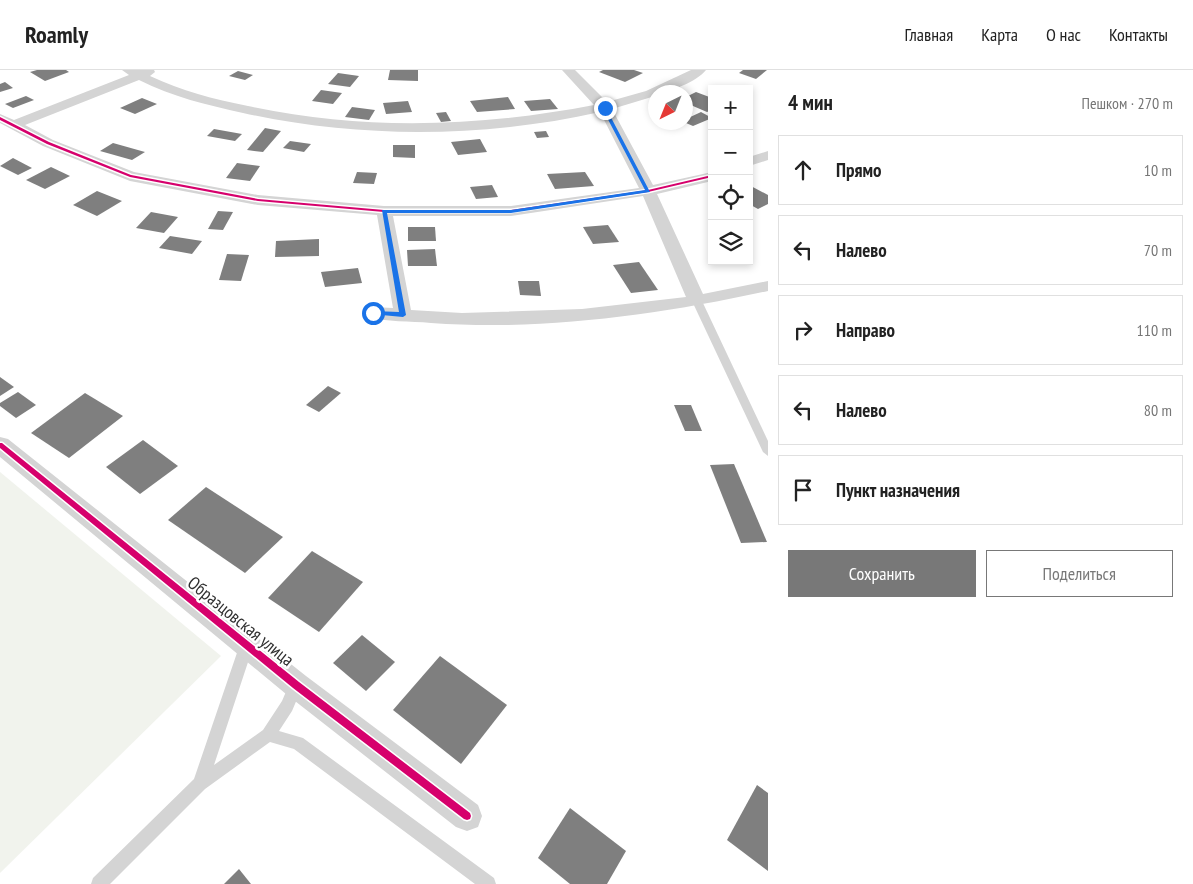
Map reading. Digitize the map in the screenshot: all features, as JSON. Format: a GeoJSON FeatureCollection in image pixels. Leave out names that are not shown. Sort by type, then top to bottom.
{"type":"FeatureCollection","features":[{"type":"Feature","properties":{"kind":"street"},"geometry":{"type":"LineString","coordinates":[[6,122],[134,73],[154,70]]}},
{"type":"Feature","properties":{"kind":"street"},"geometry":{"type":"LineString","coordinates":[[568,70],[605,108],[648,191],[696,301]]}},
{"type":"Feature","properties":{"kind":"street"},"geometry":{"type":"LineString","coordinates":[[134,73],[184,95],[253,112],[312,122],[362,126],[444,128],[524,122],[605,108],[680,83],[700,70]]}},
{"type":"Feature","properties":{"kind":"street"},"geometry":{"type":"LineString","coordinates":[[6,122],[48,143],[130,176],[258,200],[384,211],[511,211],[648,191],[708,177]]}},
{"type":"Feature","properties":{"kind":"street"},"geometry":{"type":"LineString","coordinates":[[753,161],[768,155]]}},
{"type":"Feature","properties":{"kind":"street"},"geometry":{"type":"LineString","coordinates":[[384,211],[403,315]]}},
{"type":"Feature","properties":{"kind":"street"},"geometry":{"type":"LineString","coordinates":[[373,313],[462,319],[582,315],[696,301],[768,286]]}},
{"type":"Feature","properties":{"kind":"street","name":"Образцовская улица"},"geometry":{"type":"LineString","coordinates":[[0,445],[296,685],[467,816]]}},
{"type":"Feature","properties":{"kind":"lane"},"geometry":{"type":"LineString","coordinates":[[696,301],[768,452]]}},
{"type":"Feature","properties":{"kind":"lane"},"geometry":{"type":"LineString","coordinates":[[200,784],[247,644]]}},
{"type":"Feature","properties":{"kind":"lane"},"geometry":{"type":"LineString","coordinates":[[99,884],[200,784],[268,735],[287,706],[296,685]]}},
{"type":"Feature","properties":{"kind":"lane"},"geometry":{"type":"LineString","coordinates":[[268,735],[298,743],[488,884]]}},
{"type":"Feature","properties":{"kind":"shaded area"},"geometry":{"type":"Polygon","coordinates":[[[0,472],[221,656],[0,873],[0,472]]]}},
{"type":"Feature","properties":{"kind":"building"},"geometry":{"type":"Polygon","coordinates":[[[37,70],[66,70],[69,72],[45,81],[30,72],[37,70]]]}},
{"type":"Feature","properties":{"kind":"building"},"geometry":{"type":"Polygon","coordinates":[[[390,70],[418,70],[418,81],[388,80],[390,70]]]}},
{"type":"Feature","properties":{"kind":"building"},"geometry":{"type":"Polygon","coordinates":[[[603,70],[634,70],[643,73],[625,82],[599,72],[603,70]]]}},
{"type":"Feature","properties":{"kind":"building"},"geometry":{"type":"Polygon","coordinates":[[[743,70],[767,70],[756,79],[739,73],[743,70]]]}},
{"type":"Feature","properties":{"kind":"building"},"geometry":{"type":"Polygon","coordinates":[[[238,71],[253,75],[245,80],[229,76],[238,71]]]}},
{"type":"Feature","properties":{"kind":"building"},"geometry":{"type":"Polygon","coordinates":[[[338,73],[359,76],[350,87],[328,84],[338,73]]]}},
{"type":"Feature","properties":{"kind":"building"},"geometry":{"type":"Polygon","coordinates":[[[5,82],[13,88],[0,92],[0,84],[5,82]]]}},
{"type":"Feature","properties":{"kind":"building"},"geometry":{"type":"Polygon","coordinates":[[[321,90],[342,93],[333,104],[312,101],[321,90]]]}},
{"type":"Feature","properties":{"kind":"building"},"geometry":{"type":"Polygon","coordinates":[[[696,92],[708,96],[708,112],[693,106],[693,94],[696,92]]]}},
{"type":"Feature","properties":{"kind":"building"},"geometry":{"type":"Polygon","coordinates":[[[26,96],[34,100],[13,108],[5,104],[26,96]]]}},
{"type":"Feature","properties":{"kind":"building"},"geometry":{"type":"Polygon","coordinates":[[[508,97],[515,109],[477,112],[470,101],[508,97]]]}},
{"type":"Feature","properties":{"kind":"building"},"geometry":{"type":"Polygon","coordinates":[[[142,98],[157,104],[135,114],[120,108],[142,98]]]}},
{"type":"Feature","properties":{"kind":"building"},"geometry":{"type":"Polygon","coordinates":[[[550,99],[558,109],[531,111],[524,101],[550,99]]]}},
{"type":"Feature","properties":{"kind":"building"},"geometry":{"type":"Polygon","coordinates":[[[408,101],[412,112],[386,114],[383,103],[408,101]]]}},
{"type":"Feature","properties":{"kind":"building"},"geometry":{"type":"Polygon","coordinates":[[[352,107],[375,110],[369,120],[345,117],[352,107]]]}},
{"type":"Feature","properties":{"kind":"building"},"geometry":{"type":"Polygon","coordinates":[[[446,112],[451,121],[441,122],[436,113],[446,112]]]}},
{"type":"Feature","properties":{"kind":"building"},"geometry":{"type":"Polygon","coordinates":[[[701,112],[708,116],[708,120],[693,126],[693,116],[701,112]]]}},
{"type":"Feature","properties":{"kind":"building"},"geometry":{"type":"Polygon","coordinates":[[[265,128],[281,131],[263,152],[247,150],[265,128]]]}},
{"type":"Feature","properties":{"kind":"building"},"geometry":{"type":"Polygon","coordinates":[[[214,129],[242,134],[235,141],[207,136],[214,129]]]}},
{"type":"Feature","properties":{"kind":"building"},"geometry":{"type":"Polygon","coordinates":[[[546,131],[549,137],[537,138],[534,132],[546,131]]]}},
{"type":"Feature","properties":{"kind":"building"},"geometry":{"type":"Polygon","coordinates":[[[480,139],[487,152],[458,155],[451,142],[480,139]]]}},
{"type":"Feature","properties":{"kind":"building"},"geometry":{"type":"Polygon","coordinates":[[[290,141],[311,144],[304,152],[283,148],[290,141]]]}},
{"type":"Feature","properties":{"kind":"building"},"geometry":{"type":"Polygon","coordinates":[[[113,143],[145,152],[132,160],[100,151],[113,143]]]}},
{"type":"Feature","properties":{"kind":"building"},"geometry":{"type":"Polygon","coordinates":[[[393,145],[415,145],[415,158],[393,157],[393,145]]]}},
{"type":"Feature","properties":{"kind":"building"},"geometry":{"type":"Polygon","coordinates":[[[13,158],[32,168],[18,175],[0,166],[13,158]]]}},
{"type":"Feature","properties":{"kind":"building"},"geometry":{"type":"Polygon","coordinates":[[[237,163],[260,166],[250,181],[226,178],[237,163]]]}},
{"type":"Feature","properties":{"kind":"building"},"geometry":{"type":"Polygon","coordinates":[[[51,167],[70,176],[45,189],[26,180],[51,167]]]}},
{"type":"Feature","properties":{"kind":"building"},"geometry":{"type":"Polygon","coordinates":[[[357,172],[377,173],[374,184],[353,183],[357,172]]]}},
{"type":"Feature","properties":{"kind":"building"},"geometry":{"type":"Polygon","coordinates":[[[585,172],[594,186],[555,189],[547,174],[585,172]]]}},
{"type":"Feature","properties":{"kind":"building"},"geometry":{"type":"Polygon","coordinates":[[[492,185],[498,197],[476,199],[470,187],[492,185]]]}},
{"type":"Feature","properties":{"kind":"building"},"geometry":{"type":"Polygon","coordinates":[[[753,187],[768,195],[768,204],[758,209],[753,206],[753,187]]]}},
{"type":"Feature","properties":{"kind":"building"},"geometry":{"type":"Polygon","coordinates":[[[97,191],[122,201],[97,216],[73,205],[97,191]]]}},
{"type":"Feature","properties":{"kind":"building"},"geometry":{"type":"Polygon","coordinates":[[[218,211],[233,212],[223,230],[208,229],[218,211]]]}},
{"type":"Feature","properties":{"kind":"building"},"geometry":{"type":"Polygon","coordinates":[[[151,212],[178,217],[164,233],[136,228],[151,212]]]}},
{"type":"Feature","properties":{"kind":"building"},"geometry":{"type":"Polygon","coordinates":[[[608,225],[619,242],[593,244],[583,227],[608,225]]]}},
{"type":"Feature","properties":{"kind":"building"},"geometry":{"type":"Polygon","coordinates":[[[408,227],[435,227],[436,241],[408,241],[408,227]]]}},
{"type":"Feature","properties":{"kind":"building"},"geometry":{"type":"Polygon","coordinates":[[[170,236],[202,241],[192,254],[159,248],[170,236]]]}},
{"type":"Feature","properties":{"kind":"building"},"geometry":{"type":"Polygon","coordinates":[[[319,239],[319,256],[275,257],[276,241],[319,239]]]}},
{"type":"Feature","properties":{"kind":"building"},"geometry":{"type":"Polygon","coordinates":[[[435,249],[437,266],[408,266],[407,250],[435,249]]]}},
{"type":"Feature","properties":{"kind":"building"},"geometry":{"type":"Polygon","coordinates":[[[227,254],[249,255],[241,281],[219,280],[227,254]]]}},
{"type":"Feature","properties":{"kind":"building"},"geometry":{"type":"Polygon","coordinates":[[[639,262],[658,290],[631,293],[613,265],[639,262]]]}},
{"type":"Feature","properties":{"kind":"building"},"geometry":{"type":"Polygon","coordinates":[[[358,268],[362,283],[325,287],[321,272],[358,268]]]}},
{"type":"Feature","properties":{"kind":"building"},"geometry":{"type":"Polygon","coordinates":[[[518,281],[539,281],[541,296],[520,295],[518,281]]]}},
{"type":"Feature","properties":{"kind":"building"},"geometry":{"type":"Polygon","coordinates":[[[0,377],[14,387],[0,396],[0,377]]]}},
{"type":"Feature","properties":{"kind":"building"},"geometry":{"type":"Polygon","coordinates":[[[328,386],[341,393],[319,412],[306,405],[328,386]]]}},
{"type":"Feature","properties":{"kind":"building"},"geometry":{"type":"Polygon","coordinates":[[[18,392],[36,405],[16,418],[0,406],[0,403],[18,392]]]}},
{"type":"Feature","properties":{"kind":"building"},"geometry":{"type":"Polygon","coordinates":[[[85,393],[123,416],[69,458],[31,433],[85,393]]]}},
{"type":"Feature","properties":{"kind":"building"},"geometry":{"type":"Polygon","coordinates":[[[674,405],[691,405],[702,431],[685,431],[674,405]]]}},
{"type":"Feature","properties":{"kind":"building"},"geometry":{"type":"Polygon","coordinates":[[[143,440],[178,466],[140,494],[106,467],[143,440]]]}},
{"type":"Feature","properties":{"kind":"building"},"geometry":{"type":"Polygon","coordinates":[[[734,464],[767,542],[741,543],[710,465],[734,464]]]}},
{"type":"Feature","properties":{"kind":"building"},"geometry":{"type":"Polygon","coordinates":[[[206,487],[283,537],[245,573],[168,520],[206,487]]]}},
{"type":"Feature","properties":{"kind":"building"},"geometry":{"type":"Polygon","coordinates":[[[312,551],[363,582],[319,632],[268,598],[312,551]]]}},
{"type":"Feature","properties":{"kind":"building"},"geometry":{"type":"Polygon","coordinates":[[[362,635],[395,662],[366,691],[333,663],[362,635]]]}},
{"type":"Feature","properties":{"kind":"building"},"geometry":{"type":"Polygon","coordinates":[[[440,656],[507,705],[461,764],[393,710],[440,656]]]}},
{"type":"Feature","properties":{"kind":"building"},"geometry":{"type":"Polygon","coordinates":[[[757,785],[768,793],[768,871],[727,840],[757,785]]]}},
{"type":"Feature","properties":{"kind":"building"},"geometry":{"type":"Polygon","coordinates":[[[570,808],[626,851],[607,884],[570,884],[538,858],[570,808]]]}},
{"type":"Feature","properties":{"kind":"building"},"geometry":{"type":"Polygon","coordinates":[[[239,869],[251,884],[224,884],[239,869]]]}},
{"type":"Feature","properties":{"kind":"cycle path"},"geometry":{"type":"LineString","coordinates":[[0,118],[48,143],[130,176],[258,200],[384,211],[511,211],[648,191],[708,177]]}},
{"type":"Feature","properties":{"kind":"cycle path"},"geometry":{"type":"LineString","coordinates":[[0,445],[296,685],[467,816]]}},
{"type":"Feature","properties":{"kind":"route"},"geometry":{"type":"LineString","coordinates":[[373,313],[403,315],[384,211],[511,211],[648,191],[605,108]]}}]}
